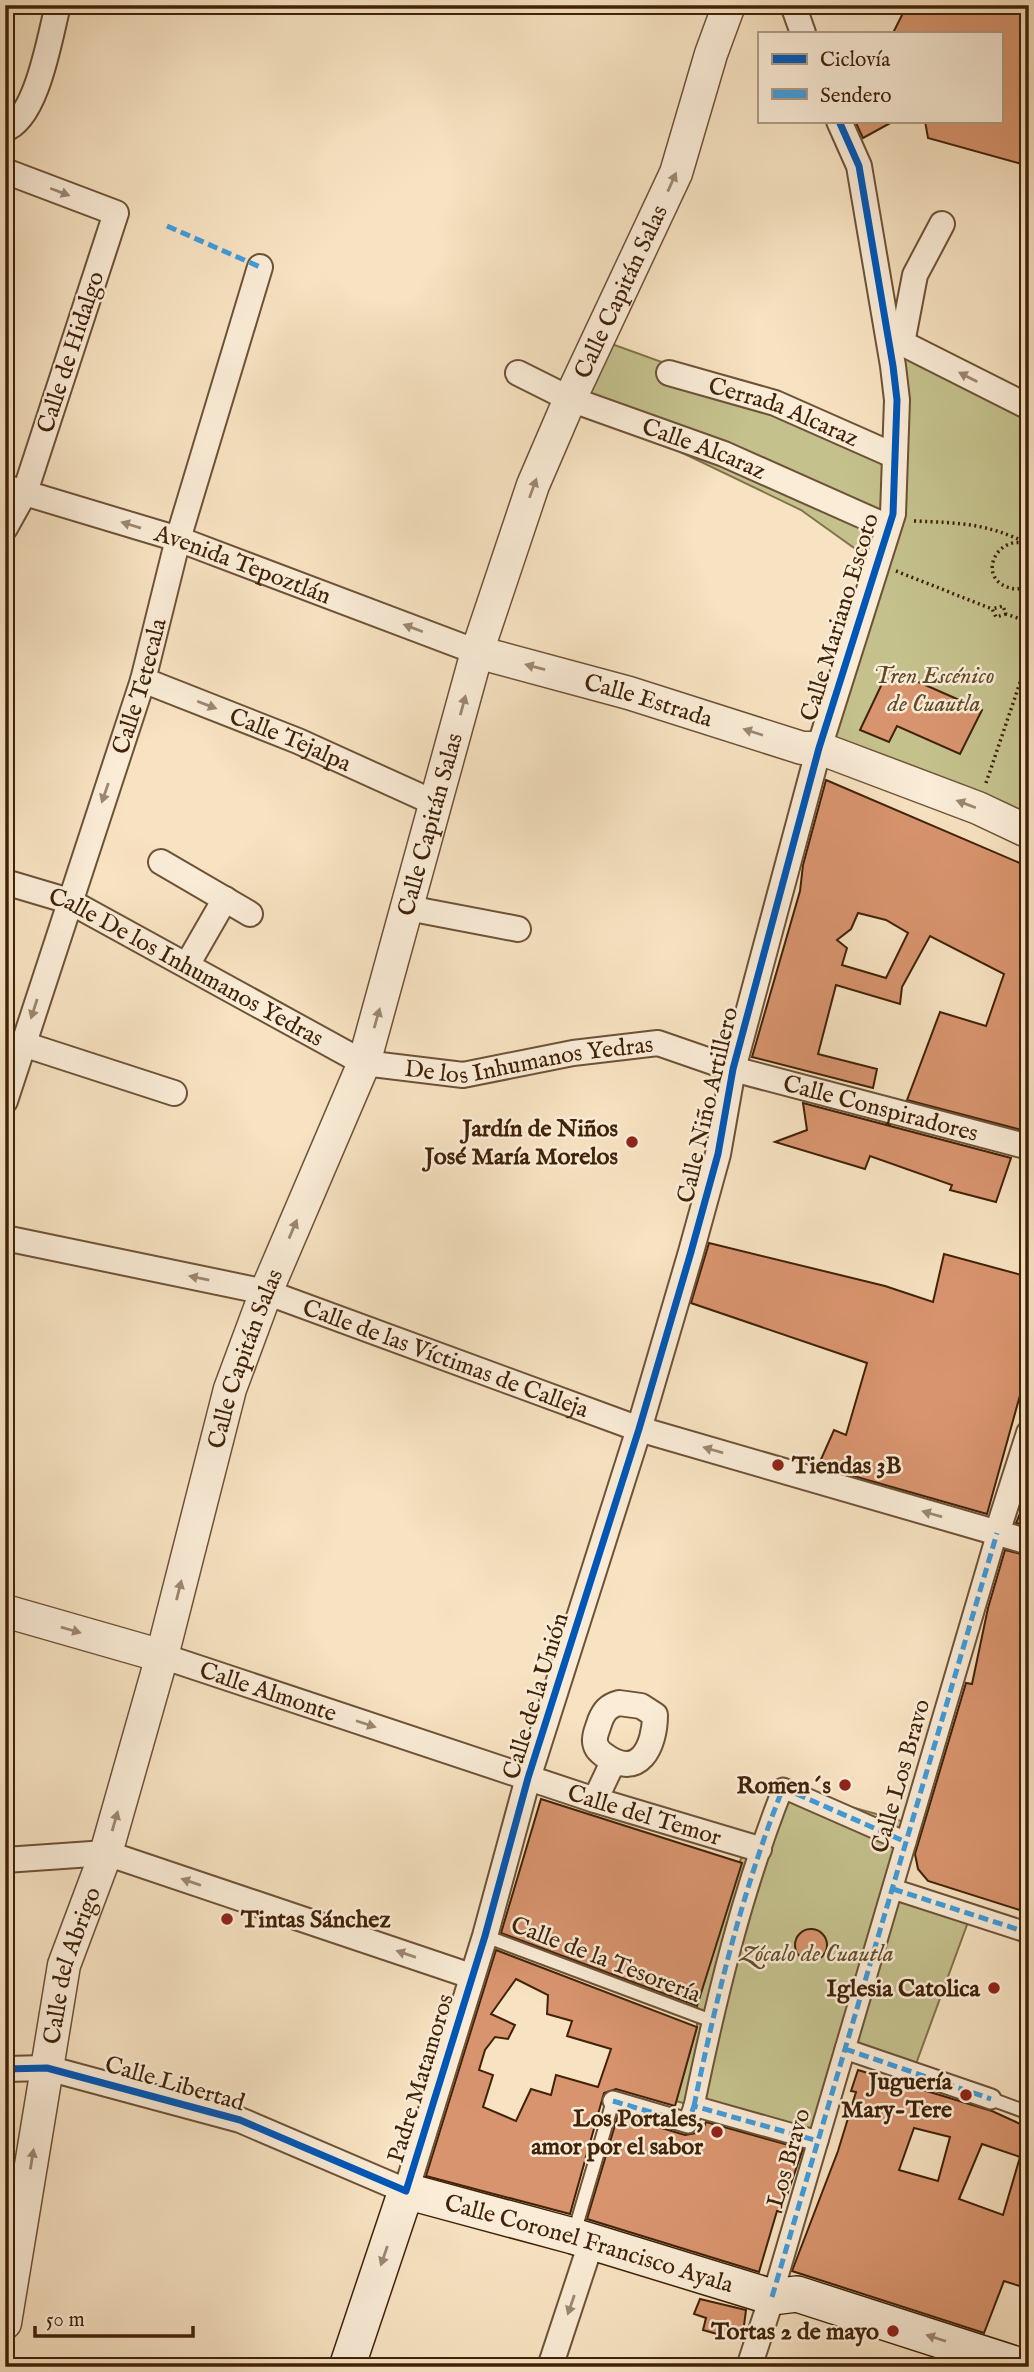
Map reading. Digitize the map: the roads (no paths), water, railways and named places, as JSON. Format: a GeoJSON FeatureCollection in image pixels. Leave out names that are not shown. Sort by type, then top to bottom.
{"type":"FeatureCollection","features":[{"type":"Feature","properties":{"kind":"main road","name":"Calle Coronel Francisco Ayala"},"geometry":{"type":"LineString","coordinates":[[406,2191],[772,2297],[797,2294],[1024,2367]]}},
{"type":"Feature","properties":{"kind":"main road","name":"Padre Matamoros"},"geometry":{"type":"LineString","coordinates":[[347,2367],[406,2191]]}},
{"type":"Feature","properties":{"kind":"street"},"geometry":{"type":"LineString","coordinates":[[6,129],[18,122],[30,106],[58,5]]}},
{"type":"Feature","properties":{"kind":"street","name":"Calle Capitán Salas"},"geometry":{"type":"LineString","coordinates":[[162,1656],[230,1389],[266,1292],[364,1063],[477,652],[533,485],[570,399],[676,173],[729,5]]}},
{"type":"Feature","properties":{"kind":"street"},"geometry":{"type":"LineString","coordinates":[[793,5],[803,32]]}},
{"type":"Feature","properties":{"kind":"street","name":"Calle Mariano Escoto"},"geometry":{"type":"LineString","coordinates":[[819,748],[893,514],[897,400],[895,337],[859,166],[839,122]]}},
{"type":"Feature","properties":{"kind":"street","name":"Calle de Hidalgo"},"geometry":{"type":"LineString","coordinates":[[5,171],[116,213],[15,489],[5,528]]}},
{"type":"Feature","properties":{"kind":"street"},"geometry":{"type":"LineString","coordinates":[[942,224],[915,275],[895,337],[1029,407]]}},
{"type":"Feature","properties":{"kind":"street","name":"Calle Tetecala"},"geometry":{"type":"LineString","coordinates":[[5,1101],[143,680],[178,539],[260,267]]}},
{"type":"Feature","properties":{"kind":"street","name":"Calle Alcaraz"},"geometry":{"type":"LineString","coordinates":[[518,373],[570,399],[724,454],[888,527]]}},
{"type":"Feature","properties":{"kind":"street","name":"Cerrada Alcaraz"},"geometry":{"type":"LineString","coordinates":[[668,373],[775,403],[895,456]]}},
{"type":"Feature","properties":{"kind":"street","name":"Avenida Tepoztlán"},"geometry":{"type":"LineString","coordinates":[[15,489],[178,539],[477,652]]}},
{"type":"Feature","properties":{"kind":"street","name":"Calle Estrada"},"geometry":{"type":"LineString","coordinates":[[477,652],[629,692],[802,748],[819,748],[978,808],[1029,832]]}},
{"type":"Feature","properties":{"kind":"street","name":"Calle Tejalpa"},"geometry":{"type":"LineString","coordinates":[[143,680],[298,741],[437,804]]}},
{"type":"Feature","properties":{"kind":"street","name":"Calle Niño Artillero"},"geometry":{"type":"LineString","coordinates":[[639,1429],[718,1154],[733,1069],[819,748]]}},
{"type":"Feature","properties":{"kind":"street"},"geometry":{"type":"LineString","coordinates":[[161,862],[250,914]]}},
{"type":"Feature","properties":{"kind":"street","name":"Calle De los Inhumanos Yedras"},"geometry":{"type":"LineString","coordinates":[[5,881],[69,901],[364,1063]]}},
{"type":"Feature","properties":{"kind":"street"},"geometry":{"type":"LineString","coordinates":[[187,965],[225,899]]}},
{"type":"Feature","properties":{"kind":"street"},"geometry":{"type":"LineString","coordinates":[[408,908],[518,929]]}},
{"type":"Feature","properties":{"kind":"street","name":"De los Inhumanos Yedras"},"geometry":{"type":"LineString","coordinates":[[364,1063],[463,1075],[573,1053],[658,1043],[733,1069]]}},
{"type":"Feature","properties":{"kind":"street"},"geometry":{"type":"LineString","coordinates":[[23,1044],[174,1093]]}},
{"type":"Feature","properties":{"kind":"street","name":"Calle Conspiradores"},"geometry":{"type":"LineString","coordinates":[[733,1069],[1029,1147]]}},
{"type":"Feature","properties":{"kind":"street","name":"Calle de las Víctimas de Calleja"},"geometry":{"type":"LineString","coordinates":[[5,1238],[266,1292],[639,1429],[1029,1542]]}},
{"type":"Feature","properties":{"kind":"street","name":"Calle de la Unión"},"geometry":{"type":"LineString","coordinates":[[471,1976],[485,1936],[528,1778],[639,1429]]}},
{"type":"Feature","properties":{"kind":"street"},"geometry":{"type":"LineString","coordinates":[[997,1533],[1029,1433]]}},
{"type":"Feature","properties":{"kind":"street","name":"Calle Los Bravo"},"geometry":{"type":"LineString","coordinates":[[848,2041],[997,1533]]}},
{"type":"Feature","properties":{"kind":"street","name":"Calle Almonte"},"geometry":{"type":"LineString","coordinates":[[5,1611],[162,1656],[528,1778]]}},
{"type":"Feature","properties":{"kind":"street","name":"Calle del Abrigo"},"geometry":{"type":"LineString","coordinates":[[5,2323],[64,1965],[106,1853],[162,1656]]}},
{"type":"Feature","properties":{"kind":"street"},"geometry":{"type":"LineString","coordinates":[[595,1800],[613,1762]]}},
{"type":"Feature","properties":{"kind":"street","name":"Calle del Temor"},"geometry":{"type":"LineString","coordinates":[[528,1778],[759,1849]]}},
{"type":"Feature","properties":{"kind":"street"},"geometry":{"type":"LineString","coordinates":[[613,2101],[688,2123],[712,2021],[759,1849],[782,1788],[906,1842]]}},
{"type":"Feature","properties":{"kind":"street"},"geometry":{"type":"LineString","coordinates":[[5,1860],[106,1853],[471,1976]]}},
{"type":"Feature","properties":{"kind":"street"},"geometry":{"type":"LineString","coordinates":[[893,1889],[1029,1933]]}},
{"type":"Feature","properties":{"kind":"street","name":"Padre Matamoros"},"geometry":{"type":"LineString","coordinates":[[406,2191],[471,1976]]}},
{"type":"Feature","properties":{"kind":"street"},"geometry":{"type":"LineString","coordinates":[[848,2041],[992,2099]]}},
{"type":"Feature","properties":{"kind":"street","name":"Los Bravo"},"geometry":{"type":"LineString","coordinates":[[772,2297],[848,2041]]}},
{"type":"Feature","properties":{"kind":"street","name":"Calle Libertad"},"geometry":{"type":"LineString","coordinates":[[5,2069],[47,2068],[240,2120],[406,2191]]}},
{"type":"Feature","properties":{"kind":"street"},"geometry":{"type":"LineString","coordinates":[[694,2106],[818,2141]]}},
{"type":"Feature","properties":{"kind":"street"},"geometry":{"type":"LineString","coordinates":[[550,2367],[582,2240]]}},
{"type":"Feature","properties":{"kind":"street"},"geometry":{"type":"LineString","coordinates":[[748,2367],[772,2297]]}},
{"type":"Feature","properties":{"kind":"lane","name":"Calle de la Tesorería"},"geometry":{"type":"LineString","coordinates":[[485,1936],[712,2021]]}},
{"type":"Feature","properties":{"kind":"lane"},"geometry":{"type":"LineString","coordinates":[[992,2099],[1029,2113]]}},
{"type":"Feature","properties":{"kind":"lane"},"geometry":{"type":"LineString","coordinates":[[582,2240],[613,2101]]}},
{"type":"Feature","properties":{"kind":"place","name":"Jardín de Niños José María Morelos"},"geometry":{"type":"Point","coordinates":[632,1142]}},
{"type":"Feature","properties":{"kind":"place","name":"Tiendas 3B"},"geometry":{"type":"Point","coordinates":[778,1465]}},
{"type":"Feature","properties":{"kind":"place","name":"Romen´s"},"geometry":{"type":"Point","coordinates":[845,1785]}},
{"type":"Feature","properties":{"kind":"place","name":"Tintas Sánchez"},"geometry":{"type":"Point","coordinates":[227,1919]}},
{"type":"Feature","properties":{"kind":"place","name":"Iglesia Catolica"},"geometry":{"type":"Point","coordinates":[994,1988]}},
{"type":"Feature","properties":{"kind":"place","name":"Juguería Mary-Tere"},"geometry":{"type":"Point","coordinates":[966,2095]}},
{"type":"Feature","properties":{"kind":"place","name":"Los Portales, amor por el sabor"},"geometry":{"type":"Point","coordinates":[717,2132]}},
{"type":"Feature","properties":{"kind":"place","name":"Tortas 2 de mayo"},"geometry":{"type":"Point","coordinates":[893,2331]}},
{"type":"Feature","properties":{"kind":"park label","name":"Tren Escénico de Cuautla"},"geometry":{"type":"Point","coordinates":[934,689]}},
{"type":"Feature","properties":{"kind":"park label","name":"Zócalo de Cuautla"},"geometry":{"type":"Point","coordinates":[817,1953]}}]}
